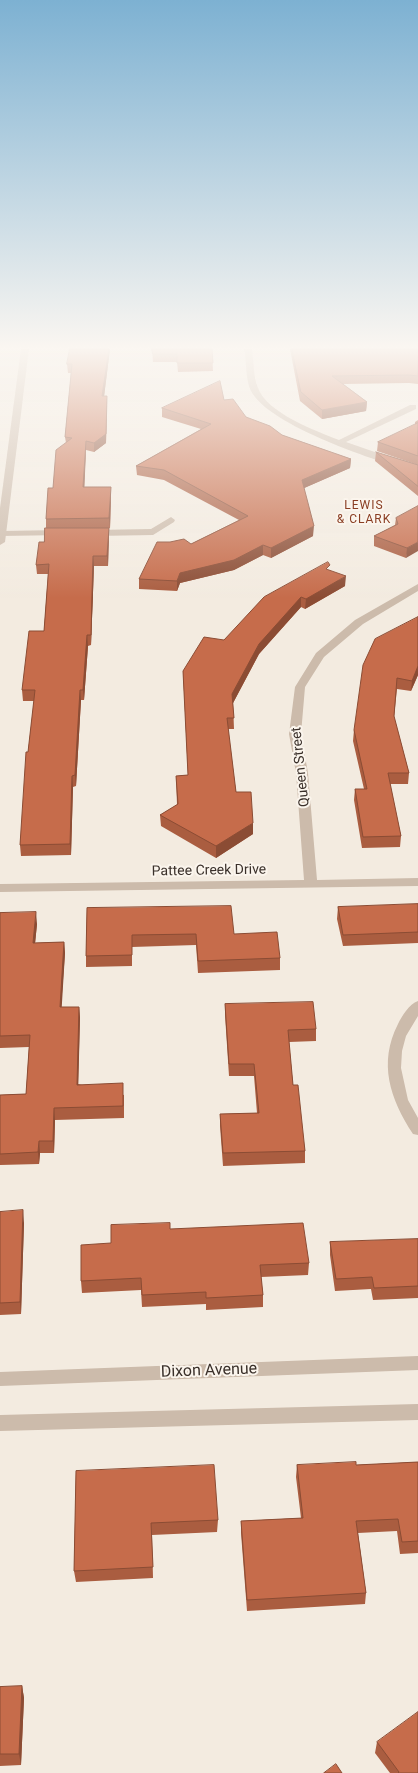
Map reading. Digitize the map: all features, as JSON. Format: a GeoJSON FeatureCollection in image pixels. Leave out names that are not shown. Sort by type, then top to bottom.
{"type":"FeatureCollection","features":[{"type":"Feature","properties":{"kind":"street"},"geometry":{"type":"LineString","coordinates":[[14,432],[1,538],[68,533]]}},
{"type":"Feature","properties":{"kind":"street"},"geometry":{"type":"LineString","coordinates":[[314,432],[418,470]]}},
{"type":"Feature","properties":{"kind":"street"},"geometry":{"type":"LineString","coordinates":[[340,442],[361,432]]}},
{"type":"Feature","properties":{"kind":"street"},"geometry":{"type":"LineString","coordinates":[[87,533],[153,532],[171,520]]}},
{"type":"Feature","properties":{"kind":"street","name":"Queen Street"},"geometry":{"type":"LineString","coordinates":[[311,884],[302,773],[295,734],[300,688],[320,655],[339,638],[359,622],[418,587]]}},
{"type":"Feature","properties":{"kind":"street","name":"Pattee Creek Drive"},"geometry":{"type":"LineString","coordinates":[[0,888],[418,882]]}},
{"type":"Feature","properties":{"kind":"street"},"geometry":{"type":"LineString","coordinates":[[418,1006],[399,1034],[395,1046],[393,1064],[396,1089],[403,1107],[418,1130]]}},
{"type":"Feature","properties":{"kind":"street","name":"Dixon Avenue"},"geometry":{"type":"LineString","coordinates":[[0,1379],[418,1363]]}},
{"type":"Feature","properties":{"kind":"street"},"geometry":{"type":"LineString","coordinates":[[0,1423],[418,1412]]}},
{"type":"Feature","properties":{"kind":"building"},"geometry":{"type":"Polygon","coordinates":[[[66,432],[106,432],[106,434],[94,443],[86,441],[83,487],[111,487],[109,518],[46,519],[48,488],[53,488],[56,450],[72,438],[65,437],[66,432]]]}},
{"type":"Feature","properties":{"kind":"building"},"geometry":{"type":"Polygon","coordinates":[[[197,432],[278,432],[282,435],[351,459],[302,480],[314,526],[271,548],[263,545],[234,560],[180,573],[177,581],[139,579],[157,542],[184,539],[191,544],[248,516],[164,470],[136,466],[197,432]]]}},
{"type":"Feature","properties":{"kind":"building"},"geometry":{"type":"Polygon","coordinates":[[[400,432],[418,432],[418,456],[378,442],[400,432]]]}},
{"type":"Feature","properties":{"kind":"building"},"geometry":{"type":"Polygon","coordinates":[[[376,452],[418,465],[418,486],[376,452]]]}},
{"type":"Feature","properties":{"kind":"building"},"geometry":{"type":"Polygon","coordinates":[[[418,506],[418,542],[407,548],[374,536],[398,524],[396,518],[418,506]]]}},
{"type":"Feature","properties":{"kind":"building"},"geometry":{"type":"Polygon","coordinates":[[[45,528],[109,528],[107,556],[93,556],[91,635],[87,635],[83,690],[80,690],[75,775],[72,776],[70,844],[20,845],[26,752],[28,752],[35,690],[22,690],[29,631],[44,631],[49,564],[36,565],[39,542],[44,542],[45,528]]]}},
{"type":"Feature","properties":{"kind":"building"},"geometry":{"type":"Polygon","coordinates":[[[328,562],[330,565],[326,569],[346,576],[306,599],[301,597],[259,644],[232,694],[234,718],[227,718],[236,792],[251,792],[253,823],[216,846],[160,815],[178,804],[176,776],[188,775],[183,671],[204,637],[224,640],[264,597],[328,562]]]}},
{"type":"Feature","properties":{"kind":"building"},"geometry":{"type":"Polygon","coordinates":[[[418,617],[418,666],[412,681],[397,678],[394,716],[409,773],[388,773],[401,836],[363,837],[355,789],[367,789],[354,730],[363,665],[375,639],[418,617]]]}},
{"type":"Feature","properties":{"kind":"building"},"geometry":{"type":"Polygon","coordinates":[[[418,904],[418,932],[343,935],[338,907],[418,904]]]}},
{"type":"Feature","properties":{"kind":"building"},"geometry":{"type":"Polygon","coordinates":[[[231,906],[234,934],[277,932],[280,958],[198,961],[196,934],[132,935],[132,955],[86,956],[87,908],[231,906]]]}},
{"type":"Feature","properties":{"kind":"building"},"geometry":{"type":"Polygon","coordinates":[[[36,912],[33,943],[64,942],[60,1007],[79,1007],[77,1085],[123,1083],[123,1106],[54,1108],[53,1141],[39,1141],[38,1152],[0,1154],[0,1095],[26,1094],[30,1035],[0,1036],[0,913],[36,912]]]}},
{"type":"Feature","properties":{"kind":"building"},"geometry":{"type":"Polygon","coordinates":[[[313,1002],[316,1029],[288,1030],[293,1085],[298,1085],[305,1151],[223,1153],[220,1114],[259,1113],[254,1064],[229,1064],[225,1004],[313,1002]]]}},
{"type":"Feature","properties":{"kind":"building"},"geometry":{"type":"Polygon","coordinates":[[[23,1210],[20,1302],[0,1303],[0,1212],[23,1210]]]}},
{"type":"Feature","properties":{"kind":"building"},"geometry":{"type":"Polygon","coordinates":[[[170,1223],[170,1229],[303,1223],[309,1263],[260,1265],[263,1295],[206,1298],[206,1292],[142,1295],[141,1278],[81,1281],[81,1245],[111,1243],[111,1225],[170,1223]]]}},
{"type":"Feature","properties":{"kind":"building"},"geometry":{"type":"Polygon","coordinates":[[[418,1239],[418,1286],[374,1288],[372,1277],[336,1279],[330,1242],[418,1239]]]}},
{"type":"Feature","properties":{"kind":"building"},"geometry":{"type":"Polygon","coordinates":[[[356,1462],[356,1465],[418,1462],[418,1541],[402,1542],[398,1519],[356,1521],[366,1593],[247,1600],[241,1521],[303,1518],[297,1465],[356,1462]]]}},
{"type":"Feature","properties":{"kind":"building"},"geometry":{"type":"Polygon","coordinates":[[[214,1465],[218,1520],[151,1523],[153,1567],[74,1571],[76,1471],[214,1465]]]}},
{"type":"Feature","properties":{"kind":"building"},"geometry":{"type":"Polygon","coordinates":[[[22,1686],[19,1754],[0,1754],[0,1687],[22,1686]]]}},
{"type":"Feature","properties":{"kind":"building"},"geometry":{"type":"Polygon","coordinates":[[[418,1712],[418,1773],[398,1773],[377,1742],[418,1712]]]}},
{"type":"Feature","properties":{"kind":"building"},"geometry":{"type":"Polygon","coordinates":[[[336,1764],[342,1773],[324,1773],[336,1764]]]}},
{"type":"Feature","properties":{"kind":"district","name":"LEWIS & CLARK"},"geometry":{"type":"Point","coordinates":[364,513]}}]}
